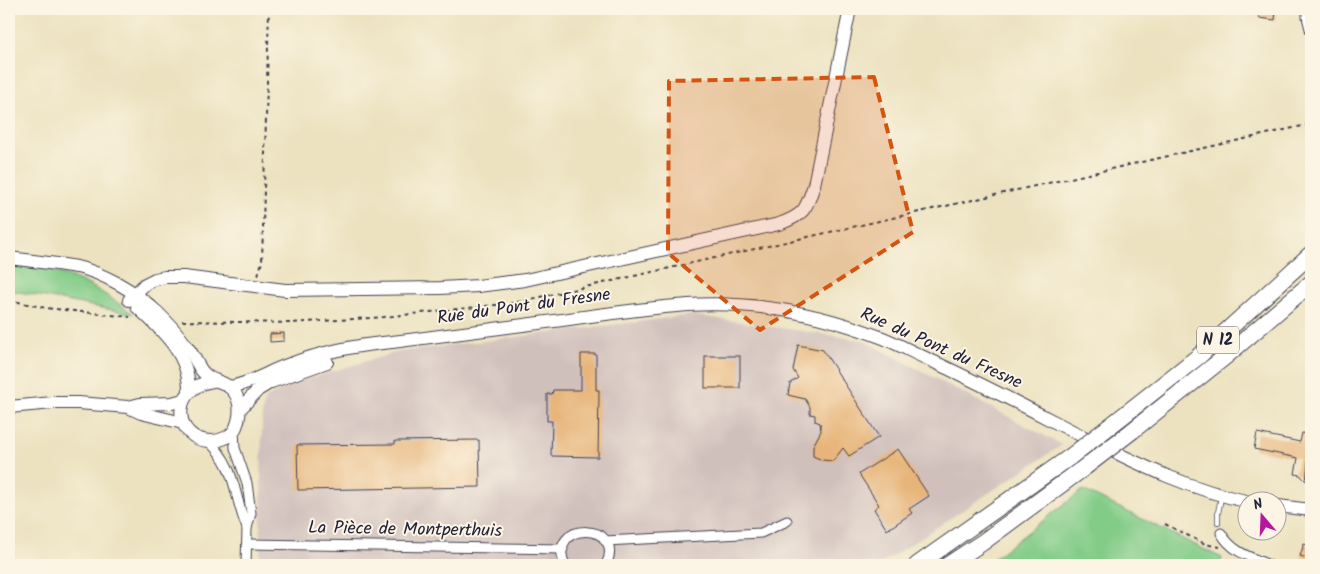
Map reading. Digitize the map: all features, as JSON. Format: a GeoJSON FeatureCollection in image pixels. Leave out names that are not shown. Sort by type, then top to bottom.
{"type":"FeatureCollection","features":[{"type":"Feature","properties":{"kind":"highway","name":"N 12"},"geometry":{"type":"LineString","coordinates":[[917,565],[1070,457],[1120,419],[1199,356],[1311,254]]}},
{"type":"Feature","properties":{"kind":"highway","name":"N 12"},"geometry":{"type":"LineString","coordinates":[[948,565],[983,542],[1132,431],[1226,356],[1311,283]]}},
{"type":"Feature","properties":{"kind":"main road"},"geometry":{"type":"LineString","coordinates":[[132,297],[146,284],[155,279],[165,277],[184,277],[285,290],[478,286],[525,280],[779,224],[795,218],[808,206],[814,185],[850,9]]}},
{"type":"Feature","properties":{"kind":"main road"},"geometry":{"type":"LineString","coordinates":[[9,258],[89,270],[120,285],[172,341],[184,364],[189,383],[181,411],[183,423],[193,436],[208,441],[224,438],[234,431],[240,409],[238,399],[229,387],[213,381],[201,370],[190,350],[165,321],[132,297]]}},
{"type":"Feature","properties":{"kind":"main road","name":"Rue du Pont du Fresne"},"geometry":{"type":"LineString","coordinates":[[229,387],[241,385],[293,363],[368,344],[690,305],[766,308],[807,315],[850,326],[885,339],[969,378],[1139,464],[1183,483],[1238,499]]}},
{"type":"Feature","properties":{"kind":"main road","name":"Rue du Pont du Fresne"},"geometry":{"type":"LineString","coordinates":[[240,409],[258,390],[271,382],[324,362],[353,356],[392,342]]}},
{"type":"Feature","properties":{"kind":"main road"},"geometry":{"type":"LineString","coordinates":[[9,407],[62,403],[128,407],[140,404],[172,403],[186,396],[203,382],[213,381]]}},
{"type":"Feature","properties":{"kind":"main road"},"geometry":{"type":"LineString","coordinates":[[128,407],[141,413],[183,423]]}},
{"type":"Feature","properties":{"kind":"main road"},"geometry":{"type":"LineString","coordinates":[[1288,507],[1311,510]]}},
{"type":"Feature","properties":{"kind":"street"},"geometry":{"type":"LineString","coordinates":[[1307,9],[1311,33]]}},
{"type":"Feature","properties":{"kind":"street"},"geometry":{"type":"LineString","coordinates":[[234,431],[235,448],[250,498],[251,513],[247,528],[246,565]]}},
{"type":"Feature","properties":{"kind":"street"},"geometry":{"type":"LineString","coordinates":[[208,441],[221,453],[232,474],[241,514],[247,528]]}},
{"type":"Feature","properties":{"kind":"street"},"geometry":{"type":"LineString","coordinates":[[606,541],[761,533],[787,521]]}},
{"type":"Feature","properties":{"kind":"street"},"geometry":{"type":"LineString","coordinates":[[566,565],[562,556],[566,542],[578,532],[593,532],[600,535],[606,541],[609,556],[606,565]]}},
{"type":"Feature","properties":{"kind":"street"},"geometry":{"type":"LineString","coordinates":[[1221,533],[1226,542],[1241,554],[1268,565]]}},
{"type":"Feature","properties":{"kind":"street","name":"La Pièce de Montperthuis"},"geometry":{"type":"LineString","coordinates":[[247,544],[563,549]]}},
{"type":"Feature","properties":{"kind":"lane"},"geometry":{"type":"LineString","coordinates":[[1218,522],[1222,496]]}},
{"type":"Feature","properties":{"kind":"path"},"geometry":{"type":"LineString","coordinates":[[255,287],[262,262],[269,9]]}},
{"type":"Feature","properties":{"kind":"path"},"geometry":{"type":"LineString","coordinates":[[9,300],[46,308],[132,318]]}},
{"type":"Feature","properties":{"kind":"path"},"geometry":{"type":"LineString","coordinates":[[1165,524],[1205,544],[1234,549]]}},
{"type":"Feature","properties":{"kind":"highlighted area"},"geometry":{"type":"Polygon","coordinates":[[[874,77],[913,232],[760,330],[668,253],[669,81],[874,77]]]}},
{"type":"Feature","properties":{"kind":"shaded area"},"geometry":{"type":"Polygon","coordinates":[[[692,315],[863,340],[1062,445],[879,565],[260,565],[262,413],[266,398],[290,384],[397,352],[692,315]]]}},
{"type":"Feature","properties":{"kind":"green space"},"geometry":{"type":"Polygon","coordinates":[[[9,264],[49,271],[86,283],[133,314],[9,290],[9,264]]]}},
{"type":"Feature","properties":{"kind":"green space"},"geometry":{"type":"Polygon","coordinates":[[[1083,490],[1222,558],[1220,565],[985,565],[1083,490]]]}},
{"type":"Feature","properties":{"kind":"building"},"geometry":{"type":"Polygon","coordinates":[[[1260,9],[1276,9],[1275,20],[1259,18],[1260,9]]]}},
{"type":"Feature","properties":{"kind":"building"},"geometry":{"type":"Polygon","coordinates":[[[284,333],[284,341],[270,342],[270,334],[284,333]]]}},
{"type":"Feature","properties":{"kind":"building"},"geometry":{"type":"Polygon","coordinates":[[[798,345],[823,350],[879,437],[849,456],[843,448],[833,461],[822,460],[813,456],[813,446],[821,431],[820,423],[815,421],[815,415],[810,414],[810,407],[805,399],[788,395],[790,383],[798,378],[793,370],[798,345]]]}},
{"type":"Feature","properties":{"kind":"building"},"geometry":{"type":"Polygon","coordinates":[[[581,354],[596,354],[596,390],[599,390],[598,457],[551,456],[552,421],[547,421],[547,394],[552,394],[553,390],[581,390],[581,354]]]}},
{"type":"Feature","properties":{"kind":"building"},"geometry":{"type":"Polygon","coordinates":[[[705,356],[740,356],[740,388],[705,388],[705,356]]]}},
{"type":"Feature","properties":{"kind":"building"},"geometry":{"type":"Polygon","coordinates":[[[1257,433],[1300,442],[1302,433],[1311,434],[1306,481],[1300,475],[1295,474],[1298,458],[1254,449],[1257,433]]]}},
{"type":"Feature","properties":{"kind":"building"},"geometry":{"type":"Polygon","coordinates":[[[479,440],[480,487],[298,490],[297,445],[395,444],[395,441],[479,440]]]}},
{"type":"Feature","properties":{"kind":"building"},"geometry":{"type":"Polygon","coordinates":[[[898,449],[929,496],[909,509],[912,513],[887,530],[874,509],[879,505],[859,474],[898,449]]]}},
{"type":"Feature","properties":{"kind":"building"},"geometry":{"type":"Polygon","coordinates":[[[1304,544],[1311,546],[1311,559],[1300,556],[1304,544]]]}}]}
